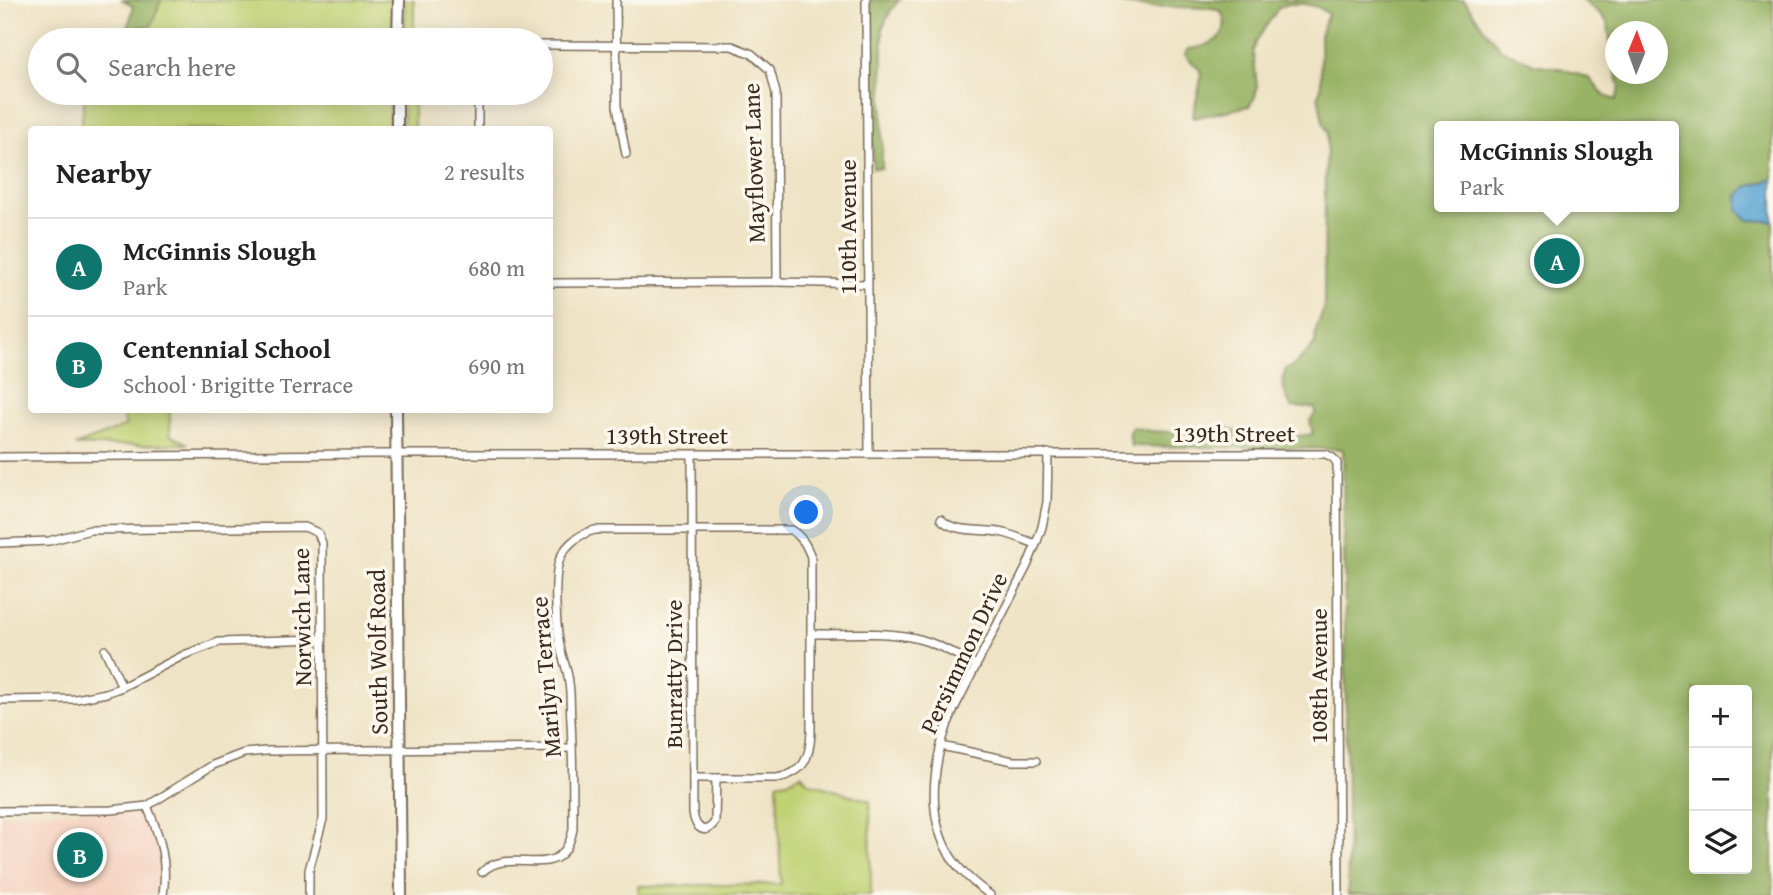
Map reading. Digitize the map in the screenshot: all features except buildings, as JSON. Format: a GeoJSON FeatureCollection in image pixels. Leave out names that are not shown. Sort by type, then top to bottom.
{"type":"FeatureCollection","features":[{"type":"Feature","properties":{"kind":"main road"},"geometry":{"type":"LineString","coordinates":[[398,28],[399,0]]}},
{"type":"Feature","properties":{"kind":"main road"},"geometry":{"type":"LineString","coordinates":[[397,105],[397,126]]}},
{"type":"Feature","properties":{"kind":"main road","name":"South Wolf Road"},"geometry":{"type":"LineString","coordinates":[[396,413],[401,895]]}},
{"type":"Feature","properties":{"kind":"street"},"geometry":{"type":"LineString","coordinates":[[616,0],[617,106],[626,154]]}},
{"type":"Feature","properties":{"kind":"street","name":"110th Avenue"},"geometry":{"type":"LineString","coordinates":[[866,0],[869,453]]}},
{"type":"Feature","properties":{"kind":"street","name":"Mayflower Lane"},"geometry":{"type":"LineString","coordinates":[[553,45],[732,46],[752,54],[770,71],[776,93],[777,282]]}},
{"type":"Feature","properties":{"kind":"street"},"geometry":{"type":"LineString","coordinates":[[478,105],[478,126]]}},
{"type":"Feature","properties":{"kind":"street"},"geometry":{"type":"LineString","coordinates":[[553,284],[867,284]]}},
{"type":"Feature","properties":{"kind":"street","name":"139th Street"},"geometry":{"type":"LineString","coordinates":[[0,457],[1048,453],[1326,454],[1334,458]]}},
{"type":"Feature","properties":{"kind":"street","name":"Persimmon Drive"},"geometry":{"type":"LineString","coordinates":[[990,895],[980,892],[960,869],[941,837],[936,818],[937,767],[950,718],[1036,544],[1047,502],[1048,453]]}},
{"type":"Feature","properties":{"kind":"street","name":"Bunratty Drive"},"geometry":{"type":"LineString","coordinates":[[692,455],[694,822],[698,828],[704,830],[715,822],[716,778]]}},
{"type":"Feature","properties":{"kind":"street","name":"108th Avenue"},"geometry":{"type":"LineString","coordinates":[[1334,458],[1337,463],[1339,895]]}},
{"type":"Feature","properties":{"kind":"street"},"geometry":{"type":"LineString","coordinates":[[941,519],[950,527],[984,529],[1036,544]]}},
{"type":"Feature","properties":{"kind":"street","name":"Norwich Lane"},"geometry":{"type":"LineString","coordinates":[[0,543],[57,540],[83,530],[305,527],[318,533],[322,544],[323,819],[309,870],[309,895]]}},
{"type":"Feature","properties":{"kind":"street","name":"Marilyn Terrace"},"geometry":{"type":"LineString","coordinates":[[482,872],[489,865],[500,862],[549,861],[558,858],[571,841],[572,748],[569,681],[559,644],[557,573],[560,558],[575,539],[587,532],[790,530],[801,536],[806,544],[811,557],[811,748],[801,768],[790,775],[777,778],[694,778]]}},
{"type":"Feature","properties":{"kind":"street"},"geometry":{"type":"LineString","coordinates":[[811,634],[890,634],[918,639],[976,665]]}},
{"type":"Feature","properties":{"kind":"street"},"geometry":{"type":"LineString","coordinates":[[0,700],[90,697],[122,687],[184,655],[219,642],[322,639]]}},
{"type":"Feature","properties":{"kind":"street"},"geometry":{"type":"LineString","coordinates":[[105,650],[122,687]]}},
{"type":"Feature","properties":{"kind":"street"},"geometry":{"type":"LineString","coordinates":[[941,746],[1013,761],[1036,761]]}},
{"type":"Feature","properties":{"kind":"street"},"geometry":{"type":"LineString","coordinates":[[0,811],[111,810],[147,806],[212,765],[243,753],[572,748]]}},
{"type":"Feature","properties":{"kind":"street"},"geometry":{"type":"LineString","coordinates":[[147,806],[162,848],[166,877],[163,895]]}},
{"type":"Feature","properties":{"kind":"shaded area"},"geometry":{"type":"Polygon","coordinates":[[[146,808],[157,833],[164,877],[160,895],[0,895],[0,814],[146,808]]]}},
{"type":"Feature","properties":{"kind":"green space"},"geometry":{"type":"Polygon","coordinates":[[[123,0],[161,0],[151,26],[128,28],[133,7],[123,0]]]}},
{"type":"Feature","properties":{"kind":"green space"},"geometry":{"type":"Polygon","coordinates":[[[161,0],[393,0],[392,28],[136,28],[151,26],[161,0]]]}},
{"type":"Feature","properties":{"kind":"green space"},"geometry":{"type":"Polygon","coordinates":[[[405,0],[414,0],[414,28],[404,28],[405,0]]]}},
{"type":"Feature","properties":{"kind":"green space"},"geometry":{"type":"Polygon","coordinates":[[[871,0],[899,0],[883,27],[882,168],[873,168],[871,0]]]}},
{"type":"Feature","properties":{"kind":"green space"},"geometry":{"type":"Polygon","coordinates":[[[1097,0],[1464,0],[1501,49],[1534,64],[1563,69],[1589,78],[1605,96],[1616,100],[1619,84],[1668,84],[1668,21],[1606,21],[1582,0],[1773,0],[1773,179],[1747,187],[1738,196],[1738,210],[1748,220],[1773,221],[1773,895],[1348,895],[1343,449],[1131,446],[1129,431],[1133,427],[1150,431],[1207,434],[1211,429],[1228,428],[1240,434],[1268,437],[1277,432],[1291,437],[1313,434],[1310,421],[1315,414],[1315,408],[1291,407],[1283,379],[1286,369],[1295,365],[1315,344],[1316,329],[1324,309],[1328,133],[1318,95],[1321,88],[1320,35],[1328,14],[1318,7],[1304,4],[1279,7],[1257,40],[1253,51],[1257,87],[1249,106],[1193,118],[1201,75],[1185,54],[1188,49],[1211,43],[1222,34],[1224,20],[1221,11],[1213,8],[1138,6],[1097,0]]]}},
{"type":"Feature","properties":{"kind":"green space"},"geometry":{"type":"Polygon","coordinates":[[[84,105],[390,105],[389,126],[81,126],[84,105]]]}},
{"type":"Feature","properties":{"kind":"green space"},"geometry":{"type":"Polygon","coordinates":[[[403,105],[414,105],[414,126],[403,126],[403,105]]]}},
{"type":"Feature","properties":{"kind":"green space"},"geometry":{"type":"Polygon","coordinates":[[[122,413],[170,413],[170,435],[188,444],[75,446],[126,426],[122,413]]]}},
{"type":"Feature","properties":{"kind":"green space"},"geometry":{"type":"Polygon","coordinates":[[[801,774],[808,782],[870,801],[871,895],[639,895],[638,886],[781,884],[777,783],[791,780],[801,774]]]}},
{"type":"Feature","properties":{"kind":"water"},"geometry":{"type":"Polygon","coordinates":[[[1773,179],[1773,221],[1748,220],[1738,210],[1738,196],[1747,187],[1773,179]]]}},
{"type":"Feature","properties":{"kind":"place","name":"McGinnis Slough"},"geometry":{"type":"Point","coordinates":[1557,261]}},
{"type":"Feature","properties":{"kind":"place","name":"Centennial School"},"geometry":{"type":"Point","coordinates":[80,855]}}]}
